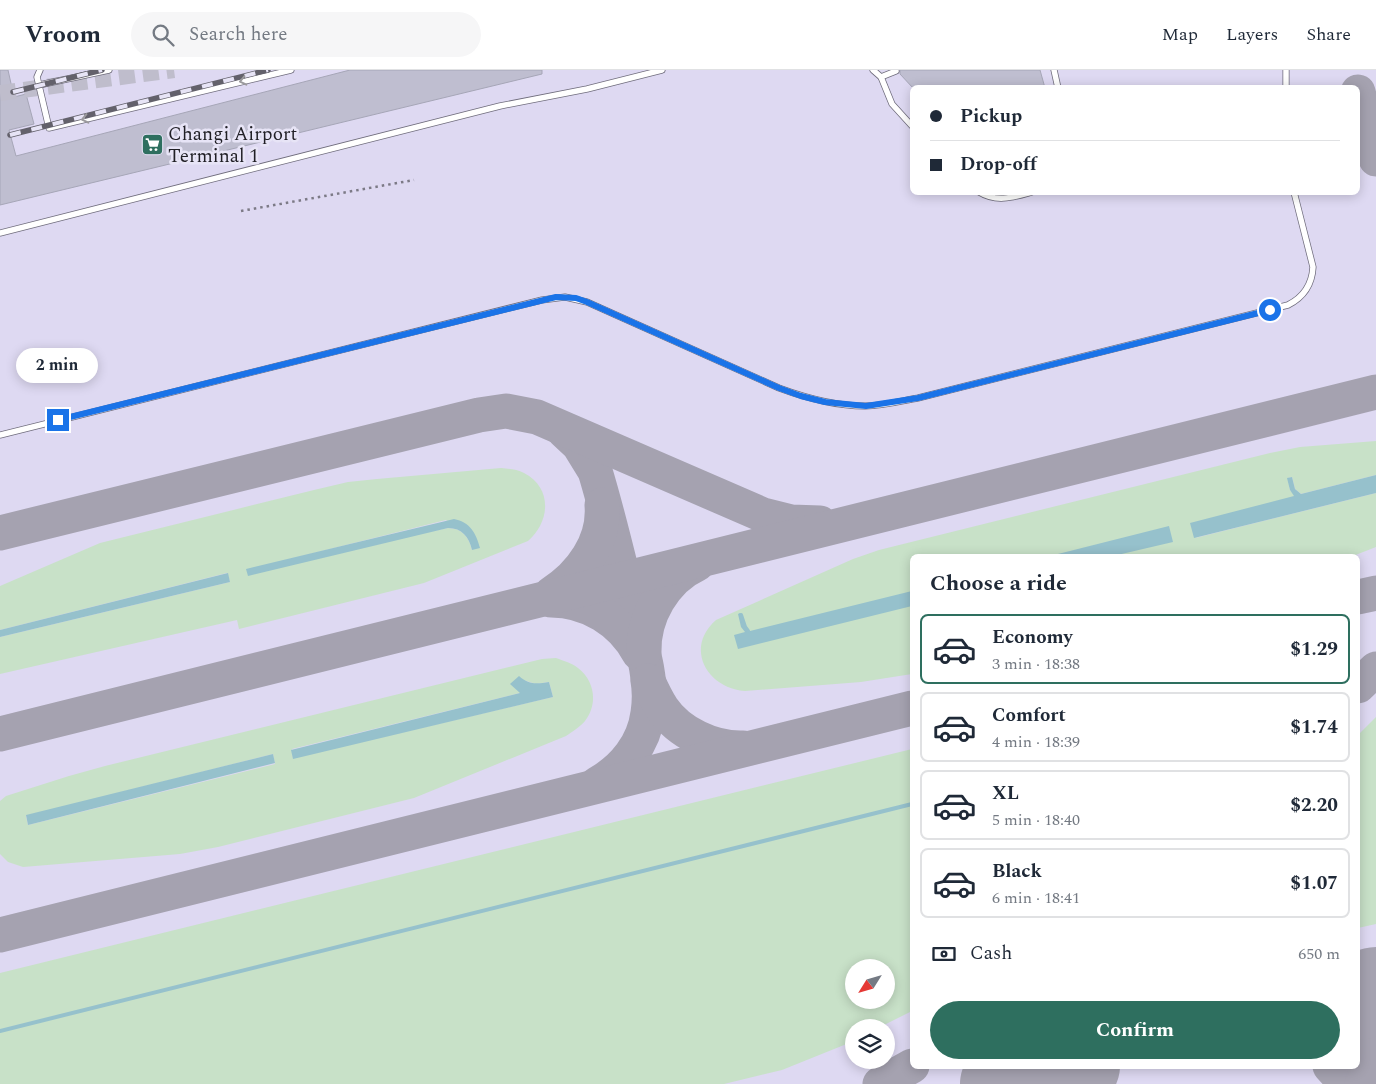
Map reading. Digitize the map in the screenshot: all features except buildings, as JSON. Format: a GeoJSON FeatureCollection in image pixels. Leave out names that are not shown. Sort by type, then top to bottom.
{"type":"FeatureCollection","features":[{"type":"Feature","properties":{"kind":"lane"},"geometry":{"type":"LineString","coordinates":[[40,70],[37,77],[49,128],[291,70]]}},
{"type":"Feature","properties":{"kind":"lane"},"geometry":{"type":"LineString","coordinates":[[39,85],[109,70]]}},
{"type":"Feature","properties":{"kind":"lane"},"geometry":{"type":"LineString","coordinates":[[0,233],[500,106],[587,89],[662,70]]}},
{"type":"Feature","properties":{"kind":"lane"},"geometry":{"type":"LineString","coordinates":[[873,70],[881,77],[892,104],[910,124]]}},
{"type":"Feature","properties":{"kind":"lane"},"geometry":{"type":"LineString","coordinates":[[1054,70],[1057,85]]}},
{"type":"Feature","properties":{"kind":"lane"},"geometry":{"type":"LineString","coordinates":[[1286,70],[1286,85]]}},
{"type":"Feature","properties":{"kind":"lane"},"geometry":{"type":"LineString","coordinates":[[881,77],[896,71]]}},
{"type":"Feature","properties":{"kind":"lane"},"geometry":{"type":"LineString","coordinates":[[984,195],[1002,199],[1019,195]]}},
{"type":"Feature","properties":{"kind":"lane"},"geometry":{"type":"LineString","coordinates":[[0,434],[532,302],[565,297],[587,302],[779,388],[801,396],[825,402],[866,406],[900,401],[1294,302],[1304,295],[1310,285],[1313,267],[1295,195]]}},
{"type":"Feature","properties":{"kind":"path"},"geometry":{"type":"LineString","coordinates":[[241,211],[414,180]]}},
{"type":"Feature","properties":{"kind":"shaded area"},"geometry":{"type":"Polygon","coordinates":[[[0,70],[1376,70],[1376,1084],[0,1084],[0,70]]]}},
{"type":"Feature","properties":{"kind":"green space"},"geometry":{"type":"Polygon","coordinates":[[[1376,441],[1376,475],[1301,494],[1295,489],[1292,477],[1288,478],[1290,490],[1295,496],[1195,538],[1376,493],[1376,547],[1358,554],[910,554],[910,674],[861,682],[745,691],[720,683],[704,665],[701,654],[702,642],[706,631],[716,620],[853,559],[879,550],[1300,447],[1376,441]]]}},
{"type":"Feature","properties":{"kind":"green space"},"geometry":{"type":"Polygon","coordinates":[[[501,468],[524,473],[540,487],[544,496],[545,506],[541,524],[528,541],[424,583],[239,629],[237,620],[0,674],[0,637],[230,582],[227,573],[0,630],[0,586],[100,543],[348,482],[501,468]],[[446,520],[246,570],[448,528],[453,528],[464,534],[472,550],[478,542],[446,520]]]}},
{"type":"Feature","properties":{"kind":"green space"},"geometry":{"type":"Polygon","coordinates":[[[556,658],[571,663],[584,673],[593,693],[592,707],[585,721],[566,736],[414,798],[218,847],[180,854],[23,867],[8,862],[0,854],[0,801],[6,796],[105,766],[542,659],[556,658]],[[523,680],[520,693],[292,749],[293,758],[553,697],[549,682],[536,684],[523,680]],[[273,754],[26,816],[28,825],[275,764],[273,754]]]}},
{"type":"Feature","properties":{"kind":"green space"},"geometry":{"type":"Polygon","coordinates":[[[1376,717],[1376,924],[1360,928],[1360,733],[1376,717]]]}},
{"type":"Feature","properties":{"kind":"green space"},"geometry":{"type":"Polygon","coordinates":[[[910,749],[910,1012],[895,1020],[845,1019],[845,1045],[782,1070],[724,1084],[0,1084],[0,973],[910,749]]]}},
{"type":"Feature","properties":{"kind":"water"},"geometry":{"type":"Polygon","coordinates":[[[1376,475],[1376,493],[1194,538],[1190,523],[1294,496],[1290,490],[1287,478],[1292,477],[1295,489],[1301,494],[1376,475]]]}},
{"type":"Feature","properties":{"kind":"water"},"geometry":{"type":"Polygon","coordinates":[[[454,519],[460,520],[472,529],[480,548],[472,550],[464,534],[453,528],[448,528],[248,576],[246,569],[454,519]]]}},
{"type":"Feature","properties":{"kind":"water"},"geometry":{"type":"Polygon","coordinates":[[[1169,526],[1173,542],[1122,554],[1058,554],[1169,526]]]}},
{"type":"Feature","properties":{"kind":"water"},"geometry":{"type":"Polygon","coordinates":[[[228,573],[230,582],[0,637],[0,630],[228,573]]]}},
{"type":"Feature","properties":{"kind":"water"},"geometry":{"type":"Polygon","coordinates":[[[910,591],[910,606],[738,649],[734,635],[745,632],[741,627],[738,614],[740,613],[744,626],[750,631],[910,591]]]}},
{"type":"Feature","properties":{"kind":"water"},"geometry":{"type":"Polygon","coordinates":[[[519,676],[533,683],[549,682],[553,697],[293,759],[291,750],[520,693],[510,684],[519,676]]]}},
{"type":"Feature","properties":{"kind":"water"},"geometry":{"type":"Polygon","coordinates":[[[273,754],[275,763],[28,825],[26,815],[273,754]]]}},
{"type":"Feature","properties":{"kind":"waterway"},"geometry":{"type":"LineString","coordinates":[[741,615],[748,631]]}},
{"type":"Feature","properties":{"kind":"waterway"},"geometry":{"type":"LineString","coordinates":[[0,1031],[910,804]]}},
{"type":"Feature","properties":{"kind":"taxiway"},"geometry":{"type":"LineString","coordinates":[[1360,99],[1376,159]]}},
{"type":"Feature","properties":{"kind":"taxiway"},"geometry":{"type":"LineString","coordinates":[[0,734],[1376,392]]}},
{"type":"Feature","properties":{"kind":"taxiway"},"geometry":{"type":"LineString","coordinates":[[0,533],[479,415],[506,411],[537,417],[763,515],[791,522],[820,523]]}},
{"type":"Feature","properties":{"kind":"taxiway"},"geometry":{"type":"LineString","coordinates":[[564,431],[579,445],[595,471],[644,656],[649,685],[646,724],[637,745],[616,771],[597,784]]}},
{"type":"Feature","properties":{"kind":"taxiway"},"geometry":{"type":"LineString","coordinates":[[551,594],[572,577],[589,556],[600,532],[602,505]]}},
{"type":"Feature","properties":{"kind":"taxiway"},"geometry":{"type":"LineString","coordinates":[[644,652],[647,626],[658,600],[675,579],[697,564]]}},
{"type":"Feature","properties":{"kind":"taxiway"},"geometry":{"type":"LineString","coordinates":[[1360,597],[1376,593]]}},
{"type":"Feature","properties":{"kind":"taxiway"},"geometry":{"type":"LineString","coordinates":[[551,600],[578,604],[602,614],[623,631],[639,653]]}},
{"type":"Feature","properties":{"kind":"taxiway"},"geometry":{"type":"LineString","coordinates":[[1360,684],[1376,669]]}},
{"type":"Feature","properties":{"kind":"taxiway"},"geometry":{"type":"LineString","coordinates":[[648,681],[662,708],[669,717],[687,732],[720,746],[743,748]]}},
{"type":"Feature","properties":{"kind":"taxiway"},"geometry":{"type":"LineString","coordinates":[[0,935],[910,708]]}},
{"type":"Feature","properties":{"kind":"taxiway"},"geometry":{"type":"LineString","coordinates":[[1362,1084],[1376,1043]]}},
{"type":"Feature","properties":{"kind":"taxiway"},"geometry":{"type":"LineString","coordinates":[[880,1084],[910,1067]]}},
{"type":"Feature","properties":{"kind":"taxiway"},"geometry":{"type":"LineString","coordinates":[[1333,1069],[1346,1084]]}},
{"type":"Feature","properties":{"kind":"runway"},"geometry":{"type":"LineString","coordinates":[[1360,995],[1376,991]]}},
{"type":"Feature","properties":{"kind":"runway"},"geometry":{"type":"LineString","coordinates":[[1004,1084],[1064,1069]]}},
{"type":"Feature","properties":{"kind":"tunnel"},"geometry":{"type":"LineString","coordinates":[[0,93],[174,70]]}},
{"type":"Feature","properties":{"kind":"railway"},"geometry":{"type":"LineString","coordinates":[[13,92],[102,70]]}},
{"type":"Feature","properties":{"kind":"railway"},"geometry":{"type":"LineString","coordinates":[[10,135],[268,70]]}},
{"type":"Feature","properties":{"kind":"place","name":"Changi Airport Terminal 1"},"geometry":{"type":"Point","coordinates":[152,145]}},
{"type":"Feature","properties":{"kind":"route"},"geometry":{"type":"LineString","coordinates":[[58,420],[556,297],[576,298],[587,302],[779,388],[801,396],[825,402],[866,406],[918,398],[1270,310]]}}]}
